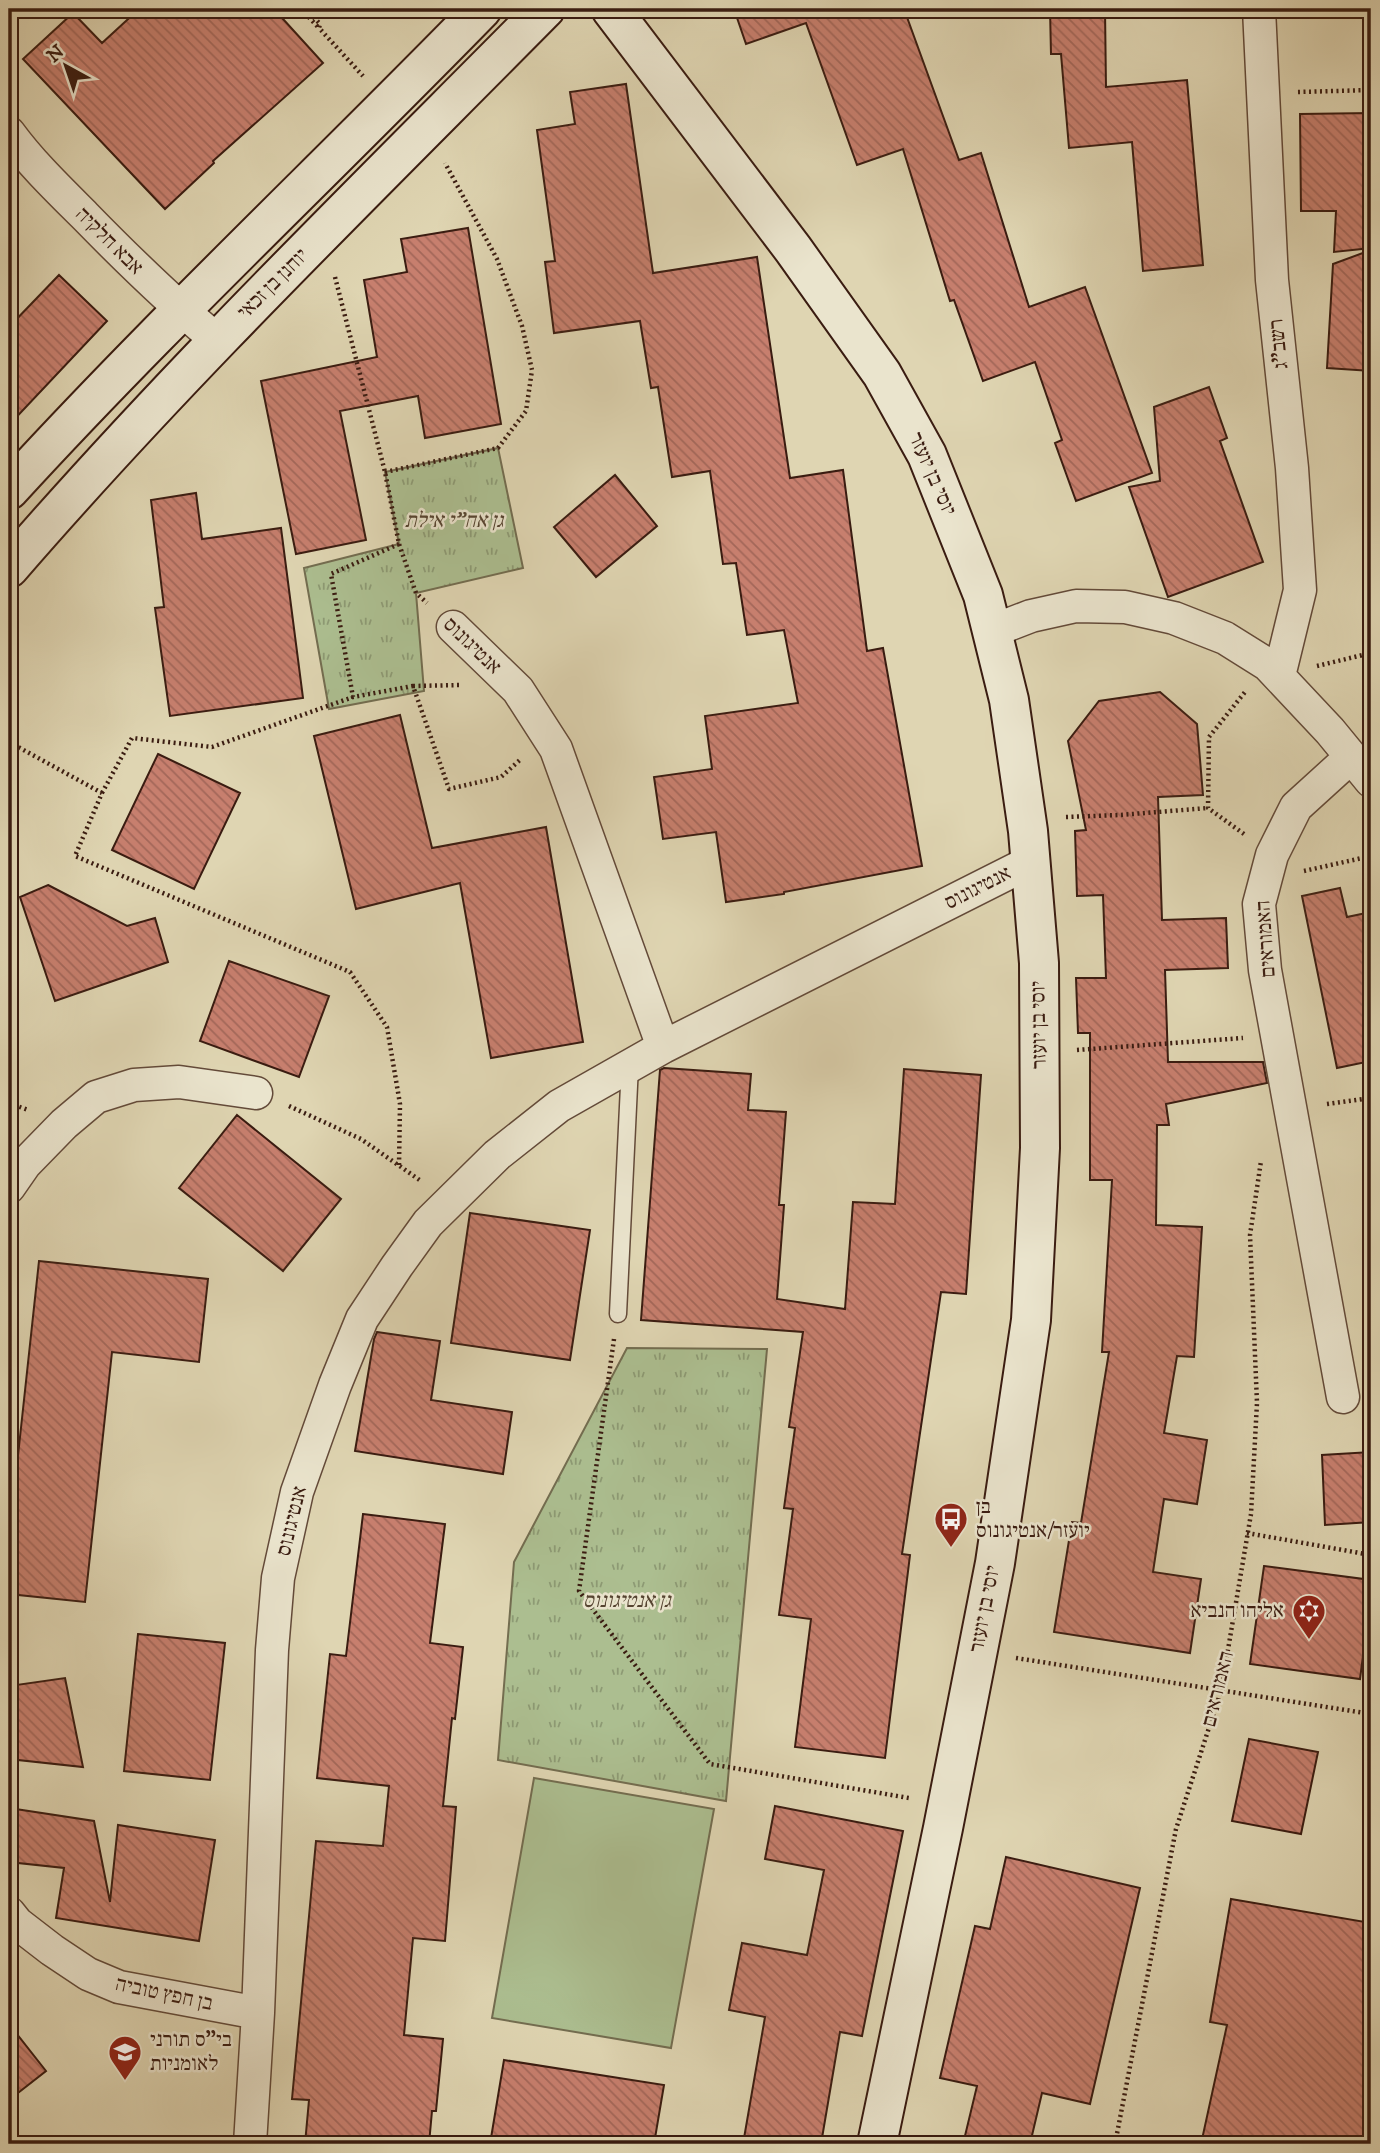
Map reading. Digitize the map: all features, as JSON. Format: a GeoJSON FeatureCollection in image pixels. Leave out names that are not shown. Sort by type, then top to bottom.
{"type":"FeatureCollection","features":[{"type":"Feature","properties":{"kind":"street"},"geometry":{"type":"LineString","coordinates":[[9,490],[70,423],[181,310],[482,9]]}},
{"type":"Feature","properties":{"kind":"street","name":"יוחנן בן זכאי"},"geometry":{"type":"LineString","coordinates":[[9,568],[63,505],[218,341],[545,9]]}},
{"type":"Feature","properties":{"kind":"street","name":"יוסי בן יועזר"},"geometry":{"type":"LineString","coordinates":[[611,9],[793,249],[882,374],[927,455],[983,595],[1009,700],[1028,831],[1039,963],[1040,1053],[1040,1148],[1031,1320],[995,1563],[877,2144]]}},
{"type":"Feature","properties":{"kind":"street","name":"רשב\"ג"},"geometry":{"type":"LineString","coordinates":[[1259,9],[1272,280],[1292,468],[1300,590],[1273,670]]}},
{"type":"Feature","properties":{"kind":"street","name":"אבא חלקיה"},"geometry":{"type":"LineString","coordinates":[[9,133],[24,153],[129,261],[218,341]]}},
{"type":"Feature","properties":{"kind":"street"},"geometry":{"type":"LineString","coordinates":[[992,631],[1031,616],[1076,606],[1125,607],[1174,618],[1225,638],[1273,670],[1330,731],[1371,781]]}},
{"type":"Feature","properties":{"kind":"street","name":"אנטיגונוס"},"geometry":{"type":"LineString","coordinates":[[453,628],[518,690],[556,749],[663,1047]]}},
{"type":"Feature","properties":{"kind":"street","name":"האמוראים"},"geometry":{"type":"LineString","coordinates":[[1343,1397],[1265,970],[1259,904],[1269,867],[1296,807],[1351,757]]}},
{"type":"Feature","properties":{"kind":"street","name":"אנטיגונוס"},"geometry":{"type":"LineString","coordinates":[[250,2144],[258,2013],[272,1650],[278,1578],[297,1492],[362,1319],[428,1223],[497,1155],[559,1106],[663,1047],[1030,862]]}},
{"type":"Feature","properties":{"kind":"street"},"geometry":{"type":"LineString","coordinates":[[9,1187],[26,1164],[64,1124],[96,1097],[134,1085],[179,1082],[256,1093]]}},
{"type":"Feature","properties":{"kind":"street","name":"בן חפץ טוביה"},"geometry":{"type":"LineString","coordinates":[[9,1913],[52,1950],[88,1974],[119,1987],[258,2013]]}},
{"type":"Feature","properties":{"kind":"lane"},"geometry":{"type":"LineString","coordinates":[[618,1314],[630,1065]]}},
{"type":"Feature","properties":{"kind":"path"},"geometry":{"type":"LineString","coordinates":[[300,9],[388,103]]}},
{"type":"Feature","properties":{"kind":"path"},"geometry":{"type":"LineString","coordinates":[[306,9],[320,24],[319,28]]}},
{"type":"Feature","properties":{"kind":"path"},"geometry":{"type":"LineString","coordinates":[[1262,93],[1371,90]]}},
{"type":"Feature","properties":{"kind":"path"},"geometry":{"type":"LineString","coordinates":[[385,472],[498,448],[526,411],[532,370],[522,326],[497,259],[461,195]]}},
{"type":"Feature","properties":{"kind":"path","name":"אנטיגונוס"},"geometry":{"type":"LineString","coordinates":[[324,233],[385,472],[399,544],[416,593],[453,628]]}},
{"type":"Feature","properties":{"kind":"path"},"geometry":{"type":"LineString","coordinates":[[353,697],[331,574],[399,544]]}},
{"type":"Feature","properties":{"kind":"path"},"geometry":{"type":"LineString","coordinates":[[1357,656],[1371,653]]}},
{"type":"Feature","properties":{"kind":"path"},"geometry":{"type":"LineString","coordinates":[[1273,670],[1209,737],[1208,808],[1269,867],[1371,856]]}},
{"type":"Feature","properties":{"kind":"path"},"geometry":{"type":"LineString","coordinates":[[399,1166],[400,1104],[387,1027],[350,972],[75,856],[102,793],[132,738],[212,747],[353,697],[413,686],[449,789],[501,776],[548,736]]}},
{"type":"Feature","properties":{"kind":"path"},"geometry":{"type":"LineString","coordinates":[[9,742],[102,793]]}},
{"type":"Feature","properties":{"kind":"path"},"geometry":{"type":"LineString","coordinates":[[1120,815],[1067,814],[1057,817],[1120,815],[1208,808]]}},
{"type":"Feature","properties":{"kind":"path"},"geometry":{"type":"LineString","coordinates":[[1040,1053],[1279,1035]]}},
{"type":"Feature","properties":{"kind":"path"},"geometry":{"type":"LineString","coordinates":[[256,1093],[313,1115],[361,1139],[450,1201]]}},
{"type":"Feature","properties":{"kind":"path"},"geometry":{"type":"LineString","coordinates":[[1292,1109],[1371,1098]]}},
{"type":"Feature","properties":{"kind":"path","name":"האמוראים"},"geometry":{"type":"LineString","coordinates":[[1115,2144],[1176,1829],[1221,1691],[1251,1514],[1257,1403],[1251,1235],[1262,1154],[1292,1109]]}},
{"type":"Feature","properties":{"kind":"path"},"geometry":{"type":"LineString","coordinates":[[618,1314],[579,1591],[710,1764],[888,1794]]}},
{"type":"Feature","properties":{"kind":"path"},"geometry":{"type":"LineString","coordinates":[[1247,1533],[1371,1555]]}},
{"type":"Feature","properties":{"kind":"path"},"geometry":{"type":"LineString","coordinates":[[977,1652],[1371,1714]]}},
{"type":"Feature","properties":{"kind":"green space","name":"גן אח\"י אילת"},"geometry":{"type":"Polygon","coordinates":[[[498,448],[523,568],[416,593],[424,691],[329,709],[304,568],[399,544],[385,472],[498,448]]]}},
{"type":"Feature","properties":{"kind":"green space","name":"גן אנטיגונוס"},"geometry":{"type":"Polygon","coordinates":[[[627,1348],[767,1349],[726,1801],[498,1760],[514,1562],[627,1348]]]}},
{"type":"Feature","properties":{"kind":"green space"},"geometry":{"type":"Polygon","coordinates":[[[534,1778],[714,1809],[671,2048],[492,2018],[534,1778]]]}},
{"type":"Feature","properties":{"kind":"building"},"geometry":{"type":"Polygon","coordinates":[[[139,9],[274,9],[323,63],[213,161],[214,163],[165,209],[23,59],[73,13],[102,43],[139,9]]]}},
{"type":"Feature","properties":{"kind":"building"},"geometry":{"type":"Polygon","coordinates":[[[734,9],[904,9],[959,160],[981,153],[1029,307],[1085,287],[1152,473],[1076,501],[1055,443],[1062,440],[1035,362],[983,381],[954,300],[950,301],[903,149],[857,165],[806,23],[746,44],[734,9]]]}},
{"type":"Feature","properties":{"kind":"building"},"geometry":{"type":"Polygon","coordinates":[[[1050,9],[1105,9],[1106,87],[1187,80],[1203,265],[1143,271],[1132,142],[1069,148],[1061,54],[1051,54],[1050,9]]]}},
{"type":"Feature","properties":{"kind":"building"},"geometry":{"type":"Polygon","coordinates":[[[626,84],[653,273],[757,257],[790,478],[843,470],[867,651],[883,648],[922,866],[784,894],[726,902],[716,832],[663,839],[654,777],[712,769],[705,716],[798,703],[784,630],[747,635],[736,563],[723,564],[710,471],[672,477],[658,387],[651,388],[640,321],[554,333],[545,262],[555,261],[537,130],[575,124],[570,92],[626,84]]]}},
{"type":"Feature","properties":{"kind":"building"},"geometry":{"type":"Polygon","coordinates":[[[1371,113],[1371,248],[1334,252],[1336,211],[1301,211],[1300,114],[1371,113]]]}},
{"type":"Feature","properties":{"kind":"building"},"geometry":{"type":"Polygon","coordinates":[[[468,228],[501,424],[425,438],[418,396],[340,411],[366,540],[296,554],[261,381],[377,357],[364,280],[407,272],[401,239],[468,228]]]}},
{"type":"Feature","properties":{"kind":"building"},"geometry":{"type":"Polygon","coordinates":[[[1371,250],[1371,371],[1327,368],[1333,264],[1371,250]]]}},
{"type":"Feature","properties":{"kind":"building"},"geometry":{"type":"Polygon","coordinates":[[[59,275],[107,321],[9,425],[9,327],[59,275]]]}},
{"type":"Feature","properties":{"kind":"building"},"geometry":{"type":"Polygon","coordinates":[[[1209,387],[1227,438],[1220,441],[1263,562],[1168,597],[1129,487],[1160,481],[1154,407],[1209,387]]]}},
{"type":"Feature","properties":{"kind":"building"},"geometry":{"type":"Polygon","coordinates":[[[615,475],[657,526],[596,577],[554,527],[615,475]]]}},
{"type":"Feature","properties":{"kind":"building"},"geometry":{"type":"Polygon","coordinates":[[[196,493],[202,539],[281,528],[303,698],[170,716],[155,608],[164,607],[151,500],[196,493]]]}},
{"type":"Feature","properties":{"kind":"building"},"geometry":{"type":"Polygon","coordinates":[[[1160,692],[1197,724],[1203,795],[1158,797],[1162,920],[1226,918],[1228,968],[1165,970],[1168,1062],[1263,1062],[1267,1083],[1166,1104],[1169,1125],[1157,1125],[1156,1225],[1202,1227],[1194,1357],[1177,1356],[1164,1433],[1207,1440],[1197,1504],[1164,1499],[1153,1572],[1201,1579],[1190,1653],[1054,1632],[1072,1522],[1081,1523],[1109,1352],[1102,1352],[1112,1180],[1090,1180],[1090,1033],[1078,1033],[1076,978],[1106,978],[1103,895],[1077,896],[1075,831],[1086,830],[1068,741],[1099,701],[1160,692]]]}},
{"type":"Feature","properties":{"kind":"building"},"geometry":{"type":"Polygon","coordinates":[[[400,715],[432,848],[546,827],[583,1042],[491,1058],[460,883],[356,909],[314,736],[400,715]]]}},
{"type":"Feature","properties":{"kind":"building"},"geometry":{"type":"Polygon","coordinates":[[[158,754],[240,793],[194,889],[112,850],[158,754]]]}},
{"type":"Feature","properties":{"kind":"building"},"geometry":{"type":"Polygon","coordinates":[[[48,885],[127,926],[155,918],[168,962],[55,1001],[20,897],[48,885]]]}},
{"type":"Feature","properties":{"kind":"building"},"geometry":{"type":"Polygon","coordinates":[[[1340,888],[1347,917],[1371,912],[1371,1061],[1337,1068],[1302,896],[1340,888]]]}},
{"type":"Feature","properties":{"kind":"building"},"geometry":{"type":"Polygon","coordinates":[[[229,961],[329,996],[299,1077],[200,1041],[229,961]]]}},
{"type":"Feature","properties":{"kind":"building"},"geometry":{"type":"Polygon","coordinates":[[[664,1068],[751,1074],[748,1110],[786,1112],[779,1205],[784,1205],[777,1299],[845,1309],[853,1202],[895,1204],[904,1069],[981,1075],[966,1294],[941,1292],[902,1554],[910,1555],[885,1758],[795,1747],[811,1619],[779,1615],[793,1509],[784,1508],[795,1428],[789,1427],[803,1332],[641,1320],[660,1070],[664,1068]]]}},
{"type":"Feature","properties":{"kind":"building"},"geometry":{"type":"Polygon","coordinates":[[[237,1115],[341,1199],[283,1271],[179,1188],[237,1115]]]}},
{"type":"Feature","properties":{"kind":"building"},"geometry":{"type":"Polygon","coordinates":[[[470,1213],[590,1230],[570,1360],[451,1343],[470,1213]]]}},
{"type":"Feature","properties":{"kind":"building"},"geometry":{"type":"Polygon","coordinates":[[[39,1261],[208,1279],[199,1362],[112,1352],[85,1602],[9,1594],[9,1511],[12,1511],[39,1261]]]}},
{"type":"Feature","properties":{"kind":"building"},"geometry":{"type":"Polygon","coordinates":[[[377,1332],[440,1341],[431,1400],[512,1412],[503,1474],[355,1451],[377,1332]]]}},
{"type":"Feature","properties":{"kind":"building"},"geometry":{"type":"Polygon","coordinates":[[[1371,1452],[1371,1522],[1325,1525],[1322,1455],[1371,1452]]]}},
{"type":"Feature","properties":{"kind":"building"},"geometry":{"type":"Polygon","coordinates":[[[363,1514],[445,1524],[430,1643],[463,1647],[443,1806],[456,1807],[445,1941],[413,1938],[404,2035],[443,2039],[436,2111],[432,2111],[429,2144],[305,2144],[309,2100],[292,2099],[316,1841],[383,1846],[389,1786],[317,1778],[330,1654],[346,1656],[363,1514]]]}},
{"type":"Feature","properties":{"kind":"building","name":"אליהו הנביא"},"geometry":{"type":"Polygon","coordinates":[[[1264,1566],[1371,1580],[1360,1679],[1250,1664],[1264,1566]]]}},
{"type":"Feature","properties":{"kind":"building"},"geometry":{"type":"Polygon","coordinates":[[[138,1634],[225,1643],[210,1780],[124,1771],[138,1634]]]}},
{"type":"Feature","properties":{"kind":"building"},"geometry":{"type":"Polygon","coordinates":[[[65,1678],[83,1767],[9,1759],[9,1686],[65,1678]]]}},
{"type":"Feature","properties":{"kind":"building"},"geometry":{"type":"Polygon","coordinates":[[[1249,1739],[1318,1752],[1301,1834],[1232,1821],[1249,1739]]]}},
{"type":"Feature","properties":{"kind":"building"},"geometry":{"type":"Polygon","coordinates":[[[775,1806],[903,1831],[862,2036],[840,2032],[821,2144],[743,2144],[765,2017],[729,2010],[742,1943],[807,1955],[824,1870],[765,1859],[775,1806]]]}},
{"type":"Feature","properties":{"kind":"building"},"geometry":{"type":"Polygon","coordinates":[[[9,1808],[94,1821],[110,1902],[118,1825],[215,1840],[199,1941],[56,1918],[64,1868],[9,1862],[9,1808]]]}},
{"type":"Feature","properties":{"kind":"building"},"geometry":{"type":"Polygon","coordinates":[[[1006,1857],[1140,1888],[1090,2104],[1042,2093],[1030,2144],[980,2144],[964,2140],[977,2086],[940,2078],[975,1926],[990,1929],[1006,1857]]]}},
{"type":"Feature","properties":{"kind":"building"},"geometry":{"type":"Polygon","coordinates":[[[1231,1899],[1371,1923],[1371,2144],[1201,2144],[1227,2025],[1210,2022],[1231,1899]]]}},
{"type":"Feature","properties":{"kind":"building"},"geometry":{"type":"Polygon","coordinates":[[[9,2024],[46,2071],[9,2100],[9,2024]]]}},
{"type":"Feature","properties":{"kind":"building"},"geometry":{"type":"Polygon","coordinates":[[[504,2060],[664,2085],[654,2144],[490,2144],[504,2060]]]}},
{"type":"Feature","properties":{"kind":"place","name":"בן יועזר/אנטיגונוס"},"geometry":{"type":"Point","coordinates":[951,1549]}},
{"type":"Feature","properties":{"kind":"place","name":"אליהו הנביא"},"geometry":{"type":"Point","coordinates":[1309,1641]}},
{"type":"Feature","properties":{"kind":"place","name":"בי\"ס תורני לאומניות"},"geometry":{"type":"Point","coordinates":[125,2082]}}]}
